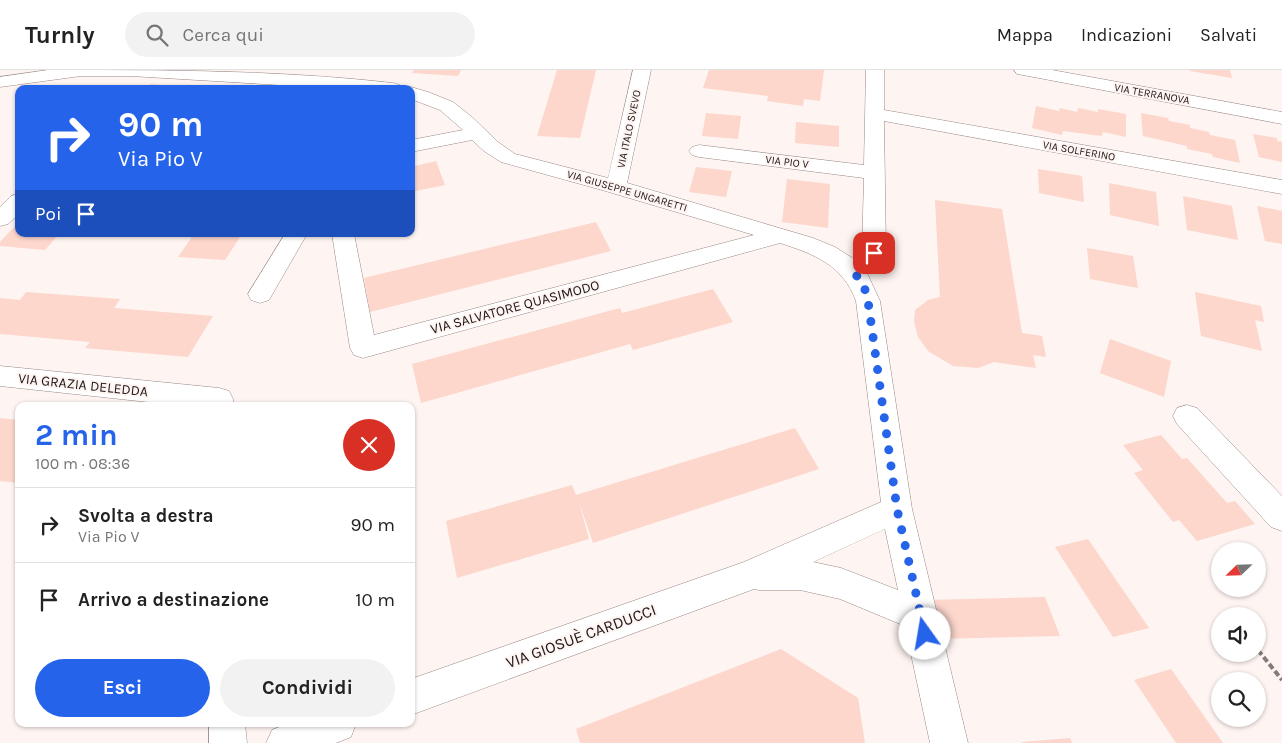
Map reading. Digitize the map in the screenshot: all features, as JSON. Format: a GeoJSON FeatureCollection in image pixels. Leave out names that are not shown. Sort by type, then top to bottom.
{"type":"FeatureCollection","features":[{"type":"Feature","properties":{"kind":"street"},"geometry":{"type":"LineString","coordinates":[[387,85],[394,70]]}},
{"type":"Feature","properties":{"kind":"street","name":"VIA ITALO SVEVO"},"geometry":{"type":"LineString","coordinates":[[616,187],[642,70]]}},
{"type":"Feature","properties":{"kind":"street"},"geometry":{"type":"LineString","coordinates":[[876,70],[874,253],[854,272],[864,286],[868,301],[897,509],[949,743]]}},
{"type":"Feature","properties":{"kind":"street","name":"VIA TERRANOVA"},"geometry":{"type":"LineString","coordinates":[[1023,70],[1282,118]]}},
{"type":"Feature","properties":{"kind":"street"},"geometry":{"type":"LineString","coordinates":[[0,82],[81,71],[148,71],[344,82],[365,85]]}},
{"type":"Feature","properties":{"kind":"street"},"geometry":{"type":"LineString","coordinates":[[134,85],[148,71]]}},
{"type":"Feature","properties":{"kind":"street","name":"VIA GIUSEPPE UNGARETTI"},"geometry":{"type":"LineString","coordinates":[[415,94],[428,96],[453,109],[492,150],[508,158],[616,187],[805,243],[836,256],[854,272]]}},
{"type":"Feature","properties":{"kind":"street","name":"VIA SOLFERINO"},"geometry":{"type":"LineString","coordinates":[[875,114],[1282,187]]}},
{"type":"Feature","properties":{"kind":"street"},"geometry":{"type":"LineString","coordinates":[[415,145],[476,133]]}},
{"type":"Feature","properties":{"kind":"street","name":"VIA PIO V"},"geometry":{"type":"LineString","coordinates":[[699,151],[874,173]]}},
{"type":"Feature","properties":{"kind":"street"},"geometry":{"type":"LineString","coordinates":[[0,220],[15,204]]}},
{"type":"Feature","properties":{"kind":"street","name":"VIA SALVATORE QUASIMODO"},"geometry":{"type":"LineString","coordinates":[[344,237],[363,348],[780,236]]}},
{"type":"Feature","properties":{"kind":"street"},"geometry":{"type":"LineString","coordinates":[[260,294],[294,237]]}},
{"type":"Feature","properties":{"kind":"street","name":"VIA GRAZIA DELEDDA"},"geometry":{"type":"LineString","coordinates":[[0,376],[219,399],[219,402]]}},
{"type":"Feature","properties":{"kind":"street"},"geometry":{"type":"LineString","coordinates":[[1186,416],[1282,517]]}},
{"type":"Feature","properties":{"kind":"street","name":"VIA GIOSUÈ CARDUCCI"},"geometry":{"type":"LineString","coordinates":[[415,696],[750,575],[897,509]]}},
{"type":"Feature","properties":{"kind":"street","name":"VIA GIOSUÈ CARDUCCI"},"geometry":{"type":"LineString","coordinates":[[750,575],[800,575],[841,584],[921,616]]}},
{"type":"Feature","properties":{"kind":"street"},"geometry":{"type":"LineString","coordinates":[[228,727],[228,743]]}},
{"type":"Feature","properties":{"kind":"street"},"geometry":{"type":"LineString","coordinates":[[285,743],[330,727]]}},
{"type":"Feature","properties":{"kind":"path"},"geometry":{"type":"LineString","coordinates":[[1266,660],[1282,680]]}},
{"type":"Feature","properties":{"kind":"building"},"geometry":{"type":"Polygon","coordinates":[[[414,70],[461,70],[458,76],[412,73],[414,70]]]}},
{"type":"Feature","properties":{"kind":"building"},"geometry":{"type":"Polygon","coordinates":[[[557,70],[596,70],[580,138],[537,136],[557,70]]]}},
{"type":"Feature","properties":{"kind":"building"},"geometry":{"type":"Polygon","coordinates":[[[709,70],[824,70],[820,101],[804,99],[803,106],[767,101],[768,96],[703,88],[709,70]]]}},
{"type":"Feature","properties":{"kind":"building"},"geometry":{"type":"Polygon","coordinates":[[[1230,70],[1232,78],[1190,71],[1230,70]]]}},
{"type":"Feature","properties":{"kind":"building"},"geometry":{"type":"Polygon","coordinates":[[[1036,106],[1059,111],[1060,108],[1077,112],[1078,108],[1126,114],[1126,137],[1103,132],[1102,136],[1063,131],[1062,135],[1032,128],[1036,106]]]}},
{"type":"Feature","properties":{"kind":"building"},"geometry":{"type":"Polygon","coordinates":[[[706,113],[741,116],[738,139],[702,136],[706,113]]]}},
{"type":"Feature","properties":{"kind":"building"},"geometry":{"type":"Polygon","coordinates":[[[1141,113],[1168,118],[1169,121],[1190,125],[1190,128],[1209,132],[1210,135],[1235,140],[1240,163],[1213,157],[1212,154],[1187,149],[1187,146],[1143,136],[1141,113]]]}},
{"type":"Feature","properties":{"kind":"building"},"geometry":{"type":"Polygon","coordinates":[[[796,122],[839,126],[839,147],[795,143],[796,122]]]}},
{"type":"Feature","properties":{"kind":"building"},"geometry":{"type":"Polygon","coordinates":[[[1253,134],[1277,138],[1277,141],[1282,142],[1282,162],[1259,157],[1253,134]]]}},
{"type":"Feature","properties":{"kind":"building"},"geometry":{"type":"Polygon","coordinates":[[[436,161],[445,185],[415,191],[415,166],[436,161]]]}},
{"type":"Feature","properties":{"kind":"building"},"geometry":{"type":"Polygon","coordinates":[[[696,167],[732,171],[726,197],[689,192],[696,167]]]}},
{"type":"Feature","properties":{"kind":"building"},"geometry":{"type":"Polygon","coordinates":[[[1038,169],[1082,176],[1084,202],[1039,193],[1038,169]]]}},
{"type":"Feature","properties":{"kind":"building"},"geometry":{"type":"Polygon","coordinates":[[[787,179],[830,184],[828,228],[782,222],[787,179]]]}},
{"type":"Feature","properties":{"kind":"building"},"geometry":{"type":"Polygon","coordinates":[[[1109,183],[1156,192],[1159,226],[1110,215],[1109,183]]]}},
{"type":"Feature","properties":{"kind":"building"},"geometry":{"type":"Polygon","coordinates":[[[1183,196],[1232,206],[1238,240],[1187,230],[1183,196]]]}},
{"type":"Feature","properties":{"kind":"building"},"geometry":{"type":"Polygon","coordinates":[[[935,200],[1002,209],[1022,333],[1042,336],[1046,357],[1033,355],[1036,368],[994,362],[978,368],[953,366],[928,351],[918,337],[914,322],[915,310],[928,300],[940,297],[935,200]]]}},
{"type":"Feature","properties":{"kind":"building"},"geometry":{"type":"Polygon","coordinates":[[[1257,206],[1282,211],[1282,244],[1265,241],[1257,206]]]}},
{"type":"Feature","properties":{"kind":"building"},"geometry":{"type":"Polygon","coordinates":[[[596,222],[611,251],[370,312],[364,278],[596,222]]]}},
{"type":"Feature","properties":{"kind":"building"},"geometry":{"type":"Polygon","coordinates":[[[15,226],[15,237],[56,237],[45,250],[0,246],[0,242],[15,226]]]}},
{"type":"Feature","properties":{"kind":"building"},"geometry":{"type":"Polygon","coordinates":[[[192,237],[240,237],[225,260],[178,257],[192,237]]]}},
{"type":"Feature","properties":{"kind":"building"},"geometry":{"type":"Polygon","coordinates":[[[1087,248],[1133,256],[1138,288],[1090,279],[1087,248]]]}},
{"type":"Feature","properties":{"kind":"building"},"geometry":{"type":"Polygon","coordinates":[[[713,289],[733,322],[633,350],[630,344],[421,403],[412,364],[620,308],[622,313],[713,289]]]}},
{"type":"Feature","properties":{"kind":"building"},"geometry":{"type":"Polygon","coordinates":[[[26,292],[120,299],[114,308],[213,316],[188,357],[85,348],[90,342],[0,334],[0,298],[20,300],[26,292]]]}},
{"type":"Feature","properties":{"kind":"building"},"geometry":{"type":"Polygon","coordinates":[[[1195,292],[1261,306],[1264,322],[1255,320],[1262,351],[1201,336],[1195,292]]]}},
{"type":"Feature","properties":{"kind":"building"},"geometry":{"type":"Polygon","coordinates":[[[1110,339],[1171,361],[1164,397],[1100,373],[1110,339]]]}},
{"type":"Feature","properties":{"kind":"building"},"geometry":{"type":"Polygon","coordinates":[[[0,418],[15,420],[15,483],[0,481],[0,418]]]}},
{"type":"Feature","properties":{"kind":"building"},"geometry":{"type":"Polygon","coordinates":[[[795,428],[819,469],[593,543],[579,502],[589,539],[457,578],[446,521],[572,485],[576,495],[795,428]]]}},
{"type":"Feature","properties":{"kind":"building"},"geometry":{"type":"Polygon","coordinates":[[[1161,435],[1182,459],[1187,458],[1227,503],[1235,501],[1255,524],[1197,541],[1179,520],[1173,522],[1134,473],[1143,470],[1123,445],[1161,435]]]}},
{"type":"Feature","properties":{"kind":"building"},"geometry":{"type":"Polygon","coordinates":[[[1088,539],[1149,628],[1113,637],[1055,547],[1088,539]]]}},
{"type":"Feature","properties":{"kind":"building"},"geometry":{"type":"Polygon","coordinates":[[[1045,597],[1060,636],[938,639],[927,600],[1045,597]]]}},
{"type":"Feature","properties":{"kind":"building"},"geometry":{"type":"Polygon","coordinates":[[[781,649],[858,698],[865,743],[580,743],[576,729],[781,649]]]}},
{"type":"Feature","properties":{"kind":"building"},"geometry":{"type":"Polygon","coordinates":[[[1171,669],[1223,743],[1176,743],[1134,680],[1171,669]]]}},
{"type":"Feature","properties":{"kind":"building"},"geometry":{"type":"Polygon","coordinates":[[[1070,738],[1072,743],[1022,743],[1022,742],[1070,738]]]}},
{"type":"Feature","properties":{"kind":"route"},"geometry":{"type":"LineString","coordinates":[[874,253],[854,272],[864,286],[868,301],[897,509],[925,634]]}}]}
